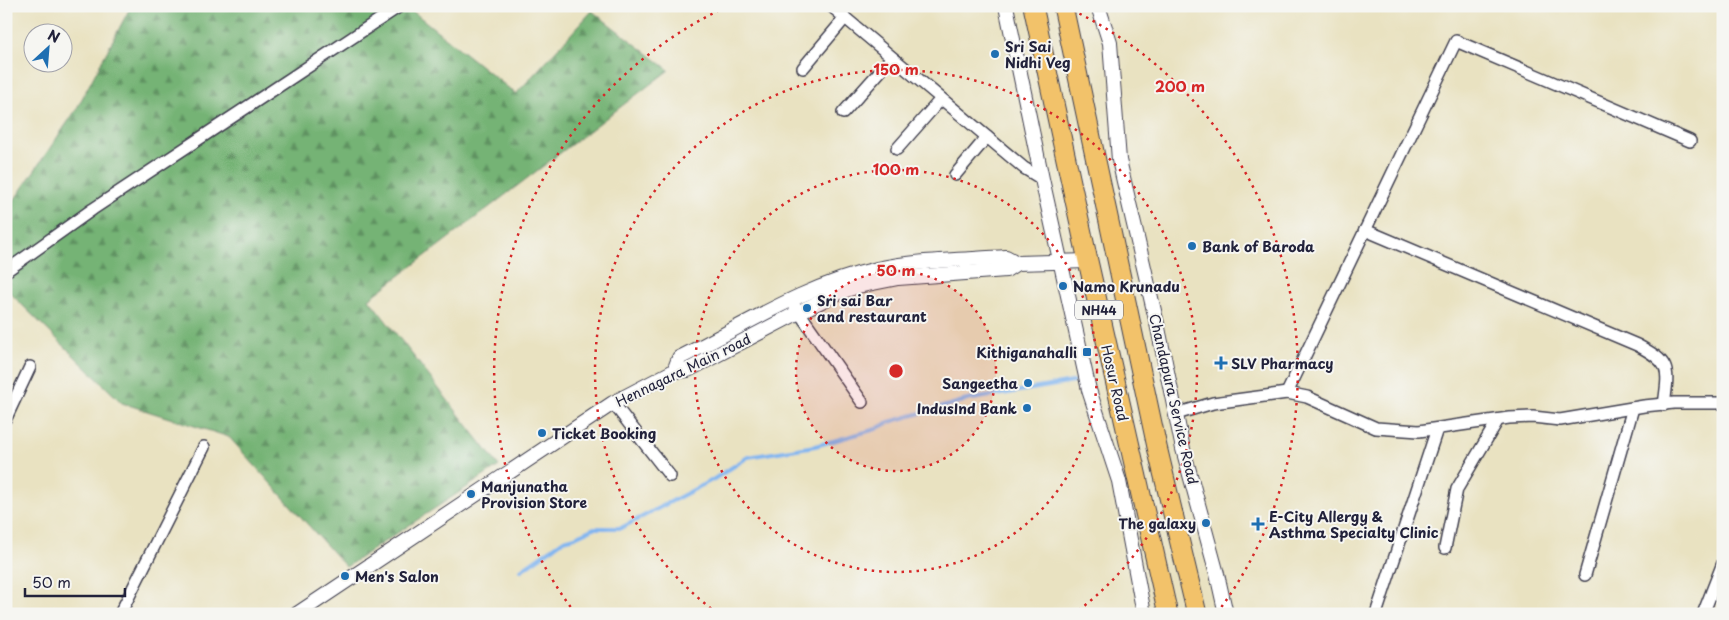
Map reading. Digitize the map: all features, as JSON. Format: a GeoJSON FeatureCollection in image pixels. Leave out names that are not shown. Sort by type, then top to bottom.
{"type":"FeatureCollection","features":[{"type":"Feature","properties":{"kind":"highway","name":"Hosur Road"},"geometry":{"type":"LineString","coordinates":[[1033,6],[1088,261],[1168,614]]}},
{"type":"Feature","properties":{"kind":"highway","name":"Hosur Road"},"geometry":{"type":"LineString","coordinates":[[1063,6],[1155,438],[1197,614]]}},
{"type":"Feature","properties":{"kind":"street"},"geometry":{"type":"LineString","coordinates":[[6,271],[93,209],[400,6]]}},
{"type":"Feature","properties":{"kind":"street"},"geometry":{"type":"LineString","coordinates":[[831,6],[1024,168],[1042,179]]}},
{"type":"Feature","properties":{"kind":"street"},"geometry":{"type":"LineString","coordinates":[[1006,6],[1089,390],[1119,481],[1144,614]]}},
{"type":"Feature","properties":{"kind":"street","name":"Chandapura Service Road"},"geometry":{"type":"LineString","coordinates":[[1098,6],[1110,44],[1119,160],[1158,328],[1183,449],[1226,614]]}},
{"type":"Feature","properties":{"kind":"street"},"geometry":{"type":"LineString","coordinates":[[803,68],[845,18]]}},
{"type":"Feature","properties":{"kind":"street"},"geometry":{"type":"LineString","coordinates":[[1286,393],[1456,41],[1690,142]]}},
{"type":"Feature","properties":{"kind":"street"},"geometry":{"type":"LineString","coordinates":[[843,113],[892,58]]}},
{"type":"Feature","properties":{"kind":"street"},"geometry":{"type":"LineString","coordinates":[[897,148],[941,99]]}},
{"type":"Feature","properties":{"kind":"street"},"geometry":{"type":"LineString","coordinates":[[955,175],[987,137]]}},
{"type":"Feature","properties":{"kind":"street"},"geometry":{"type":"LineString","coordinates":[[1365,230],[1651,353],[1663,362],[1668,375],[1664,405]]}},
{"type":"Feature","properties":{"kind":"street","name":"Hennagara Main road"},"geometry":{"type":"LineString","coordinates":[[297,614],[613,403],[674,371],[688,370],[795,307],[870,282],[1006,270],[1017,263],[1088,261]]}},
{"type":"Feature","properties":{"kind":"street"},"geometry":{"type":"LineString","coordinates":[[795,307],[862,402]]}},
{"type":"Feature","properties":{"kind":"street"},"geometry":{"type":"LineString","coordinates":[[6,418],[30,367]]}},
{"type":"Feature","properties":{"kind":"street"},"geometry":{"type":"LineString","coordinates":[[1176,414],[1213,403],[1286,393],[1308,397],[1376,428],[1419,431],[1498,420],[1533,417],[1560,420],[1633,408],[1723,403]]}},
{"type":"Feature","properties":{"kind":"street"},"geometry":{"type":"LineString","coordinates":[[613,403],[670,476]]}},
{"type":"Feature","properties":{"kind":"street"},"geometry":{"type":"LineString","coordinates":[[1585,575],[1633,408]]}},
{"type":"Feature","properties":{"kind":"street"},"geometry":{"type":"LineString","coordinates":[[1445,548],[1456,489],[1498,420]]}},
{"type":"Feature","properties":{"kind":"street"},"geometry":{"type":"LineString","coordinates":[[1376,614],[1437,429]]}},
{"type":"Feature","properties":{"kind":"street"},"geometry":{"type":"LineString","coordinates":[[120,614],[204,447]]}},
{"type":"Feature","properties":{"kind":"street"},"geometry":{"type":"LineString","coordinates":[[1703,614],[1723,563]]}},
{"type":"Feature","properties":{"kind":"green space"},"geometry":{"type":"Polygon","coordinates":[[[131,6],[406,6],[516,94],[592,11],[669,70],[369,299],[499,466],[346,567],[229,437],[122,403],[6,289],[6,212],[76,110],[131,6]]]}},
{"type":"Feature","properties":{"kind":"waterway"},"geometry":{"type":"LineString","coordinates":[[521,570],[564,540],[594,528],[621,528],[714,479],[748,457],[815,446],[876,429],[889,422],[967,400],[1073,382]]}},
{"type":"Feature","properties":{"kind":"place","name":"Sri Sai Nidhi Veg"},"geometry":{"type":"Point","coordinates":[995,54]}},
{"type":"Feature","properties":{"kind":"place","name":"Bank of Baroda"},"geometry":{"type":"Point","coordinates":[1192,246]}},
{"type":"Feature","properties":{"kind":"place","name":"Namo Krunadu"},"geometry":{"type":"Point","coordinates":[1063,286]}},
{"type":"Feature","properties":{"kind":"place","name":"Sri sai Bar and restaurant"},"geometry":{"type":"Point","coordinates":[807,308]}},
{"type":"Feature","properties":{"kind":"place","name":"Kithiganahalli"},"geometry":{"type":"Point","coordinates":[1087,352]}},
{"type":"Feature","properties":{"kind":"place","name":"SLV Pharmacy"},"geometry":{"type":"Point","coordinates":[1221,363]}},
{"type":"Feature","properties":{"kind":"place","name":"Sangeetha"},"geometry":{"type":"Point","coordinates":[1028,383]}},
{"type":"Feature","properties":{"kind":"place","name":"IndusInd Bank"},"geometry":{"type":"Point","coordinates":[1027,408]}},
{"type":"Feature","properties":{"kind":"place","name":"Ticket Booking"},"geometry":{"type":"Point","coordinates":[542,433]}},
{"type":"Feature","properties":{"kind":"place","name":"Manjunatha Provision Store"},"geometry":{"type":"Point","coordinates":[471,494]}},
{"type":"Feature","properties":{"kind":"place","name":"The galaxy"},"geometry":{"type":"Point","coordinates":[1206,523]}},
{"type":"Feature","properties":{"kind":"place","name":"E-City Allergy & Asthma Specialty Clinic"},"geometry":{"type":"Point","coordinates":[1258,524]}},
{"type":"Feature","properties":{"kind":"place","name":"Men's Salon"},"geometry":{"type":"Point","coordinates":[345,576]}}]}
